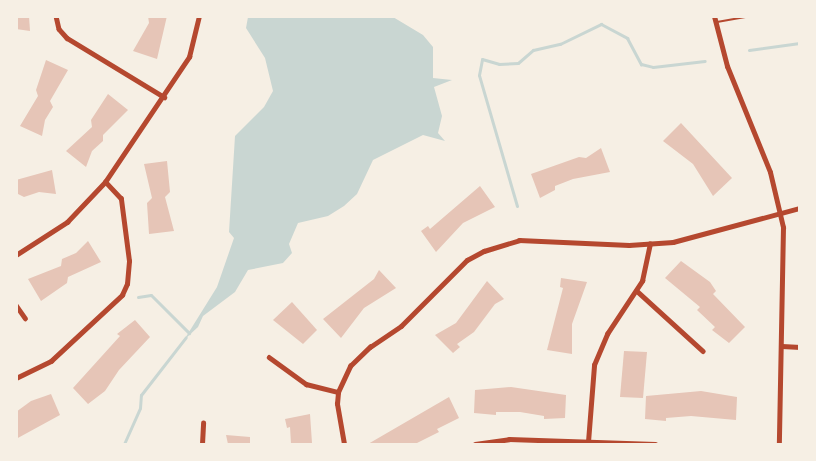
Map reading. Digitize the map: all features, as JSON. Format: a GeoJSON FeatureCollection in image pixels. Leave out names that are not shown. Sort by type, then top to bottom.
{"type":"FeatureCollection","features":[{"type":"Feature","properties":{"kind":"street"},"geometry":{"type":"LineString","coordinates":[[56,16],[59,30],[67,38],[165,97]]}},
{"type":"Feature","properties":{"kind":"street"},"geometry":{"type":"LineString","coordinates":[[16,255],[67,222],[105,182],[165,97],[189,57],[199,16]]}},
{"type":"Feature","properties":{"kind":"street"},"geometry":{"type":"LineString","coordinates":[[714,20],[781,212],[785,259],[779,444]]}},
{"type":"Feature","properties":{"kind":"street"},"geometry":{"type":"LineString","coordinates":[[16,378],[51,361],[122,295],[127,284],[129,261],[121,199],[105,182]]}},
{"type":"Feature","properties":{"kind":"street"},"geometry":{"type":"LineString","coordinates":[[344,444],[338,392],[360,355],[401,326],[467,260],[484,251],[519,240],[650,244],[673,242],[800,208]]}},
{"type":"Feature","properties":{"kind":"street"},"geometry":{"type":"LineString","coordinates":[[588,442],[591,384],[599,350],[638,291],[647,267],[650,244]]}},
{"type":"Feature","properties":{"kind":"street"},"geometry":{"type":"LineString","coordinates":[[638,291],[704,351]]}},
{"type":"Feature","properties":{"kind":"street"},"geometry":{"type":"LineString","coordinates":[[16,305],[25,318]]}},
{"type":"Feature","properties":{"kind":"street"},"geometry":{"type":"LineString","coordinates":[[782,346],[800,346]]}},
{"type":"Feature","properties":{"kind":"street"},"geometry":{"type":"LineString","coordinates":[[269,357],[306,384],[338,392]]}},
{"type":"Feature","properties":{"kind":"street"},"geometry":{"type":"LineString","coordinates":[[202,444],[203,423]]}},
{"type":"Feature","properties":{"kind":"street"},"geometry":{"type":"LineString","coordinates":[[475,444],[509,439],[655,444]]}},
{"type":"Feature","properties":{"kind":"lane"},"geometry":{"type":"LineString","coordinates":[[714,20],[752,16]]}},
{"type":"Feature","properties":{"kind":"shaded area"},"geometry":{"type":"Polygon","coordinates":[[[248,17],[393,17],[423,35],[433,47],[433,78],[452,80],[434,87],[442,116],[438,133],[445,141],[423,135],[373,160],[357,194],[328,216],[298,223],[289,244],[292,253],[283,263],[248,270],[235,292],[203,316],[198,327],[184,340],[217,287],[234,238],[229,232],[235,136],[264,107],[273,91],[265,58],[246,28],[248,17]]]}},
{"type":"Feature","properties":{"kind":"building"},"geometry":{"type":"Polygon","coordinates":[[[16,16],[29,16],[30,31],[16,29],[16,16]]]}},
{"type":"Feature","properties":{"kind":"building"},"geometry":{"type":"Polygon","coordinates":[[[148,16],[167,16],[157,59],[133,51],[149,23],[148,16]]]}},
{"type":"Feature","properties":{"kind":"building"},"geometry":{"type":"Polygon","coordinates":[[[46,60],[68,70],[50,101],[53,107],[45,120],[42,136],[20,126],[38,96],[36,90],[46,60]]]}},
{"type":"Feature","properties":{"kind":"building"},"geometry":{"type":"Polygon","coordinates":[[[108,94],[128,110],[103,135],[103,141],[92,151],[86,167],[66,151],[92,127],[91,120],[108,94]]]}},
{"type":"Feature","properties":{"kind":"building"},"geometry":{"type":"Polygon","coordinates":[[[681,123],[732,178],[713,196],[693,164],[663,141],[681,123]]]}},
{"type":"Feature","properties":{"kind":"building"},"geometry":{"type":"Polygon","coordinates":[[[601,148],[610,172],[573,179],[555,186],[555,190],[540,198],[531,174],[579,157],[586,158],[601,148]]]}},
{"type":"Feature","properties":{"kind":"building"},"geometry":{"type":"Polygon","coordinates":[[[167,161],[170,192],[165,197],[174,231],[149,234],[147,203],[152,198],[144,164],[167,161]]]}},
{"type":"Feature","properties":{"kind":"building"},"geometry":{"type":"Polygon","coordinates":[[[52,170],[56,194],[39,192],[24,197],[16,193],[16,180],[52,170]]]}},
{"type":"Feature","properties":{"kind":"building"},"geometry":{"type":"Polygon","coordinates":[[[480,186],[495,207],[463,223],[436,252],[421,231],[428,226],[430,229],[480,186]]]}},
{"type":"Feature","properties":{"kind":"building"},"geometry":{"type":"Polygon","coordinates":[[[88,241],[101,262],[68,277],[67,283],[41,301],[28,279],[61,266],[62,259],[76,253],[88,241]]]}},
{"type":"Feature","properties":{"kind":"building"},"geometry":{"type":"Polygon","coordinates":[[[681,261],[710,282],[716,291],[713,294],[745,327],[729,343],[712,330],[715,327],[697,310],[700,307],[665,278],[681,261]]]}},
{"type":"Feature","properties":{"kind":"building"},"geometry":{"type":"Polygon","coordinates":[[[379,270],[396,288],[364,308],[341,338],[323,319],[374,279],[379,270]]]}},
{"type":"Feature","properties":{"kind":"building"},"geometry":{"type":"Polygon","coordinates":[[[561,278],[587,282],[572,324],[572,354],[547,350],[563,288],[560,287],[561,278]]]}},
{"type":"Feature","properties":{"kind":"building"},"geometry":{"type":"Polygon","coordinates":[[[487,281],[504,299],[495,304],[474,332],[457,344],[460,347],[453,353],[435,335],[456,323],[487,281]]]}},
{"type":"Feature","properties":{"kind":"building"},"geometry":{"type":"Polygon","coordinates":[[[292,302],[317,330],[303,344],[273,320],[292,302]]]}},
{"type":"Feature","properties":{"kind":"building"},"geometry":{"type":"Polygon","coordinates":[[[135,320],[150,337],[119,370],[105,391],[88,404],[73,388],[120,336],[117,334],[135,320]]]}},
{"type":"Feature","properties":{"kind":"building"},"geometry":{"type":"Polygon","coordinates":[[[624,351],[647,352],[643,398],[620,397],[624,351]]]}},
{"type":"Feature","properties":{"kind":"building"},"geometry":{"type":"Polygon","coordinates":[[[511,387],[566,395],[565,418],[544,419],[544,416],[520,412],[496,412],[496,415],[474,413],[475,390],[511,387]]]}},
{"type":"Feature","properties":{"kind":"building"},"geometry":{"type":"Polygon","coordinates":[[[701,391],[737,397],[736,420],[691,416],[666,418],[666,421],[645,419],[646,396],[701,391]]]}},
{"type":"Feature","properties":{"kind":"building"},"geometry":{"type":"Polygon","coordinates":[[[51,394],[60,415],[16,439],[16,412],[31,401],[51,394]]]}},
{"type":"Feature","properties":{"kind":"building"},"geometry":{"type":"Polygon","coordinates":[[[449,397],[459,418],[437,429],[439,432],[415,444],[368,444],[449,397]]]}},
{"type":"Feature","properties":{"kind":"building"},"geometry":{"type":"Polygon","coordinates":[[[310,414],[312,443],[291,444],[290,427],[287,428],[285,419],[310,414]]]}},
{"type":"Feature","properties":{"kind":"building"},"geometry":{"type":"Polygon","coordinates":[[[226,435],[250,437],[250,444],[228,444],[226,435]]]}},
{"type":"Feature","properties":{"kind":"waterway"},"geometry":{"type":"LineString","coordinates":[[517,206],[479,75],[482,59],[499,64],[518,63],[533,50],[560,44],[601,24],[627,38],[641,64],[653,67],[705,61]]}},
{"type":"Feature","properties":{"kind":"waterway"},"geometry":{"type":"LineString","coordinates":[[749,50],[800,43]]}},
{"type":"Feature","properties":{"kind":"waterway"},"geometry":{"type":"LineString","coordinates":[[138,297],[151,295],[189,333]]}},
{"type":"Feature","properties":{"kind":"waterway"},"geometry":{"type":"LineString","coordinates":[[124,444],[140,408],[141,395],[186,337]]}}]}
